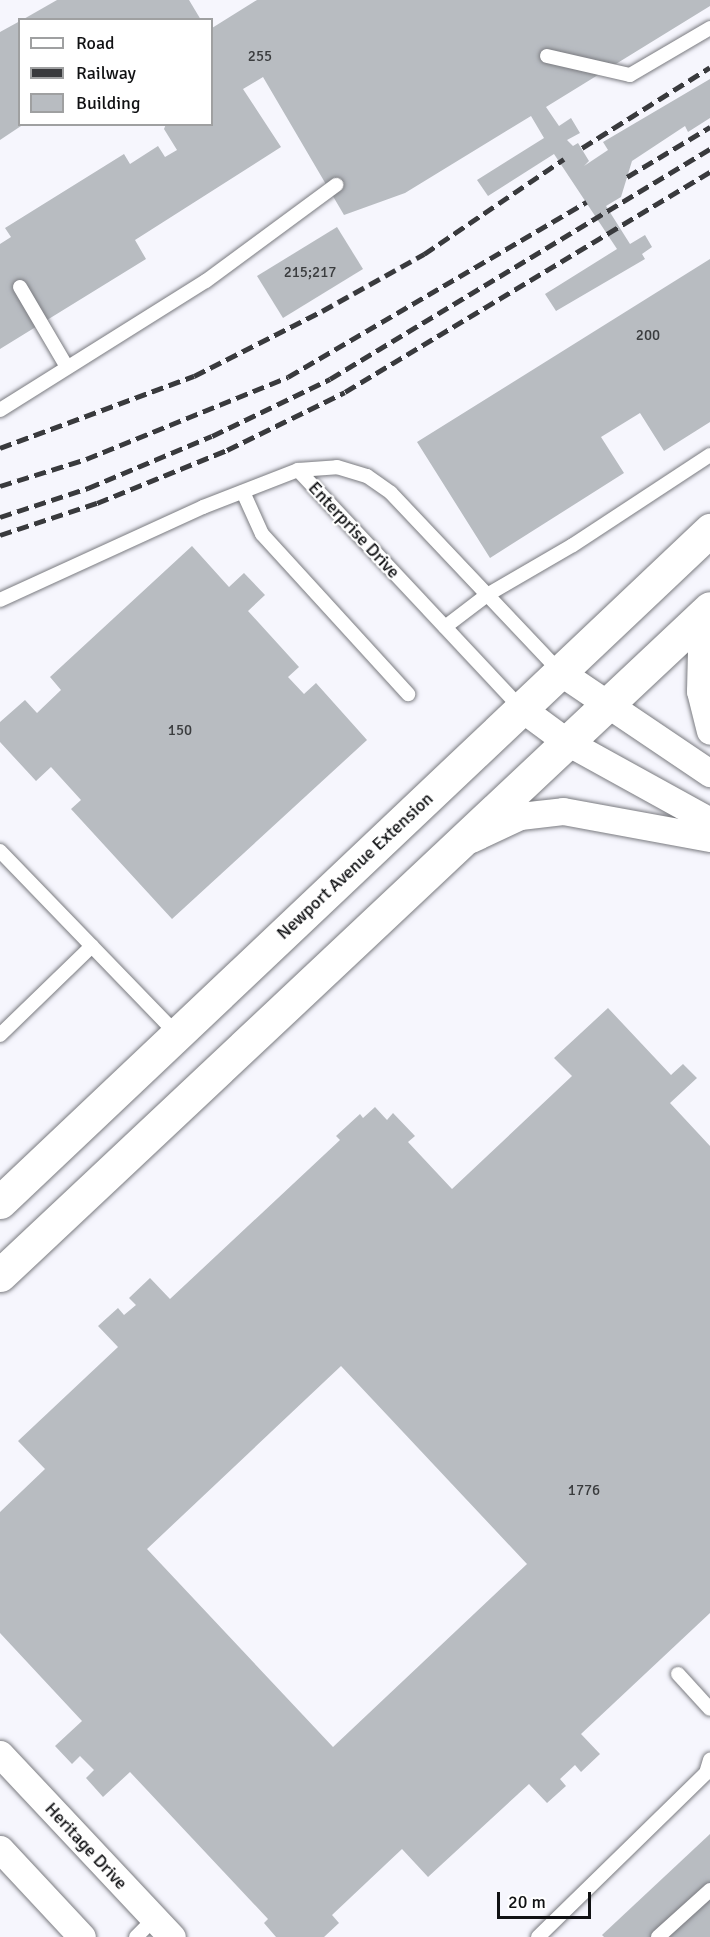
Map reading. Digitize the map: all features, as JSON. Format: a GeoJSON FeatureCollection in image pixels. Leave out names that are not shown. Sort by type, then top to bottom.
{"type":"FeatureCollection","features":[{"type":"Feature","properties":{"kind":"main road","name":"Newport Avenue Extension"},"geometry":{"type":"LineString","coordinates":[[0,1202],[710,530]]}},
{"type":"Feature","properties":{"kind":"main road"},"geometry":{"type":"LineString","coordinates":[[0,1275],[710,608]]}},
{"type":"Feature","properties":{"kind":"street"},"geometry":{"type":"LineString","coordinates":[[710,630],[701,650],[700,690],[710,731]]}},
{"type":"Feature","properties":{"kind":"street","name":"Enterprise Drive"},"geometry":{"type":"LineString","coordinates":[[560,672],[606,706],[710,773]]}},
{"type":"Feature","properties":{"kind":"street","name":"Enterprise Drive"},"geometry":{"type":"LineString","coordinates":[[521,708],[567,742],[710,821]]}},
{"type":"Feature","properties":{"kind":"street"},"geometry":{"type":"LineString","coordinates":[[454,847],[520,816],[563,811],[710,838]]}},
{"type":"Feature","properties":{"kind":"street","name":"Heritage Drive"},"geometry":{"type":"LineString","coordinates":[[0,1754],[154,1931]]}},
{"type":"Feature","properties":{"kind":"street"},"geometry":{"type":"LineString","coordinates":[[0,1849],[82,1937]]}},
{"type":"Feature","properties":{"kind":"lane"},"geometry":{"type":"LineString","coordinates":[[547,56],[630,75],[710,28]]}},
{"type":"Feature","properties":{"kind":"lane"},"geometry":{"type":"LineString","coordinates":[[0,410],[206,280],[336,185]]}},
{"type":"Feature","properties":{"kind":"lane"},"geometry":{"type":"LineString","coordinates":[[20,287],[67,367]]}},
{"type":"Feature","properties":{"kind":"lane"},"geometry":{"type":"LineString","coordinates":[[445,627],[487,595],[573,545],[710,455]]}},
{"type":"Feature","properties":{"kind":"lane","name":"Enterprise Drive"},"geometry":{"type":"LineString","coordinates":[[298,471],[337,467],[367,476],[391,493],[560,672]]}},
{"type":"Feature","properties":{"kind":"lane"},"geometry":{"type":"LineString","coordinates":[[0,600],[243,492],[298,471]]}},
{"type":"Feature","properties":{"kind":"lane","name":"Enterprise Drive"},"geometry":{"type":"LineString","coordinates":[[298,471],[521,708]]}},
{"type":"Feature","properties":{"kind":"lane"},"geometry":{"type":"LineString","coordinates":[[243,492],[262,534],[408,694]]}},
{"type":"Feature","properties":{"kind":"lane"},"geometry":{"type":"LineString","coordinates":[[0,851],[177,1034]]}},
{"type":"Feature","properties":{"kind":"lane"},"geometry":{"type":"LineString","coordinates":[[0,1035],[92,946]]}},
{"type":"Feature","properties":{"kind":"lane"},"geometry":{"type":"LineString","coordinates":[[678,1674],[710,1709]]}},
{"type":"Feature","properties":{"kind":"lane"},"geometry":{"type":"LineString","coordinates":[[538,1937],[706,1773],[710,1760]]}},
{"type":"Feature","properties":{"kind":"lane"},"geometry":{"type":"LineString","coordinates":[[658,1937],[710,1890]]}},
{"type":"Feature","properties":{"kind":"building"},"geometry":{"type":"Polygon","coordinates":[[[57,0],[189,0],[200,18],[26,18],[57,0]]]}},
{"type":"Feature","properties":{"kind":"building"},"geometry":{"type":"Polygon","coordinates":[[[257,0],[710,0],[710,6],[546,107],[559,126],[571,118],[580,133],[567,140],[573,146],[578,143],[589,161],[584,166],[608,150],[603,142],[710,79],[710,118],[688,132],[685,126],[632,161],[621,197],[606,206],[630,244],[645,235],[652,247],[642,254],[645,259],[556,311],[545,294],[617,249],[554,154],[488,196],[477,180],[544,138],[531,116],[405,193],[344,215],[263,77],[243,89],[281,147],[135,240],[146,259],[0,349],[0,244],[11,237],[5,228],[124,154],[130,164],[158,146],[165,157],[177,150],[164,129],[165,126],[213,126],[213,27],[257,0]]]}},
{"type":"Feature","properties":{"kind":"building"},"geometry":{"type":"Polygon","coordinates":[[[18,22],[18,126],[21,126],[0,140],[0,32],[18,22]]]}},
{"type":"Feature","properties":{"kind":"building"},"geometry":{"type":"Polygon","coordinates":[[[337,227],[363,269],[283,318],[257,276],[337,227]]]}},
{"type":"Feature","properties":{"kind":"building"},"geometry":{"type":"Polygon","coordinates":[[[710,259],[710,422],[664,451],[640,413],[601,437],[624,473],[490,558],[417,442],[710,259]]]}},
{"type":"Feature","properties":{"kind":"building"},"geometry":{"type":"Polygon","coordinates":[[[192,546],[229,587],[244,573],[265,595],[248,611],[299,667],[288,677],[304,694],[316,683],[367,740],[172,919],[71,809],[81,800],[51,767],[36,781],[0,742],[0,722],[25,700],[37,713],[61,690],[50,677],[192,546]]]}},
{"type":"Feature","properties":{"kind":"building"},"geometry":{"type":"Polygon","coordinates":[[[608,1008],[671,1075],[683,1064],[697,1078],[670,1103],[710,1146],[710,1613],[581,1734],[600,1754],[581,1772],[575,1765],[560,1779],[566,1786],[547,1803],[529,1784],[428,1877],[402,1849],[332,1915],[339,1923],[324,1937],[276,1937],[264,1923],[268,1919],[130,1772],[103,1797],[86,1778],[94,1770],[80,1756],[72,1764],[55,1746],[82,1721],[0,1633],[0,1512],[45,1469],[18,1441],[118,1347],[98,1326],[118,1308],[124,1315],[136,1305],[129,1298],[150,1278],[170,1299],[340,1140],[336,1136],[360,1114],[363,1118],[375,1107],[387,1120],[393,1113],[415,1136],[408,1142],[452,1189],[572,1076],[554,1058],[608,1008]],[[341,1366],[147,1549],[333,1747],[527,1564],[341,1366]]]}},
{"type":"Feature","properties":{"kind":"building"},"geometry":{"type":"Polygon","coordinates":[[[710,1834],[710,1937],[604,1937],[602,1935],[710,1834]]]}},
{"type":"Feature","properties":{"kind":"railway"},"geometry":{"type":"LineString","coordinates":[[582,148],[710,67]]}},
{"type":"Feature","properties":{"kind":"railway"},"geometry":{"type":"LineString","coordinates":[[627,177],[710,127]]}},
{"type":"Feature","properties":{"kind":"railway"},"geometry":{"type":"LineString","coordinates":[[0,517],[88,488],[212,436],[330,379],[710,149]]}},
{"type":"Feature","properties":{"kind":"railway"},"geometry":{"type":"LineString","coordinates":[[0,448],[194,376],[322,311],[424,254],[564,159]]}},
{"type":"Feature","properties":{"kind":"railway"},"geometry":{"type":"LineString","coordinates":[[0,535],[97,503],[227,450],[345,392],[710,172]]}},
{"type":"Feature","properties":{"kind":"railway"},"geometry":{"type":"LineString","coordinates":[[0,486],[86,459],[288,377],[586,202]]}}]}
